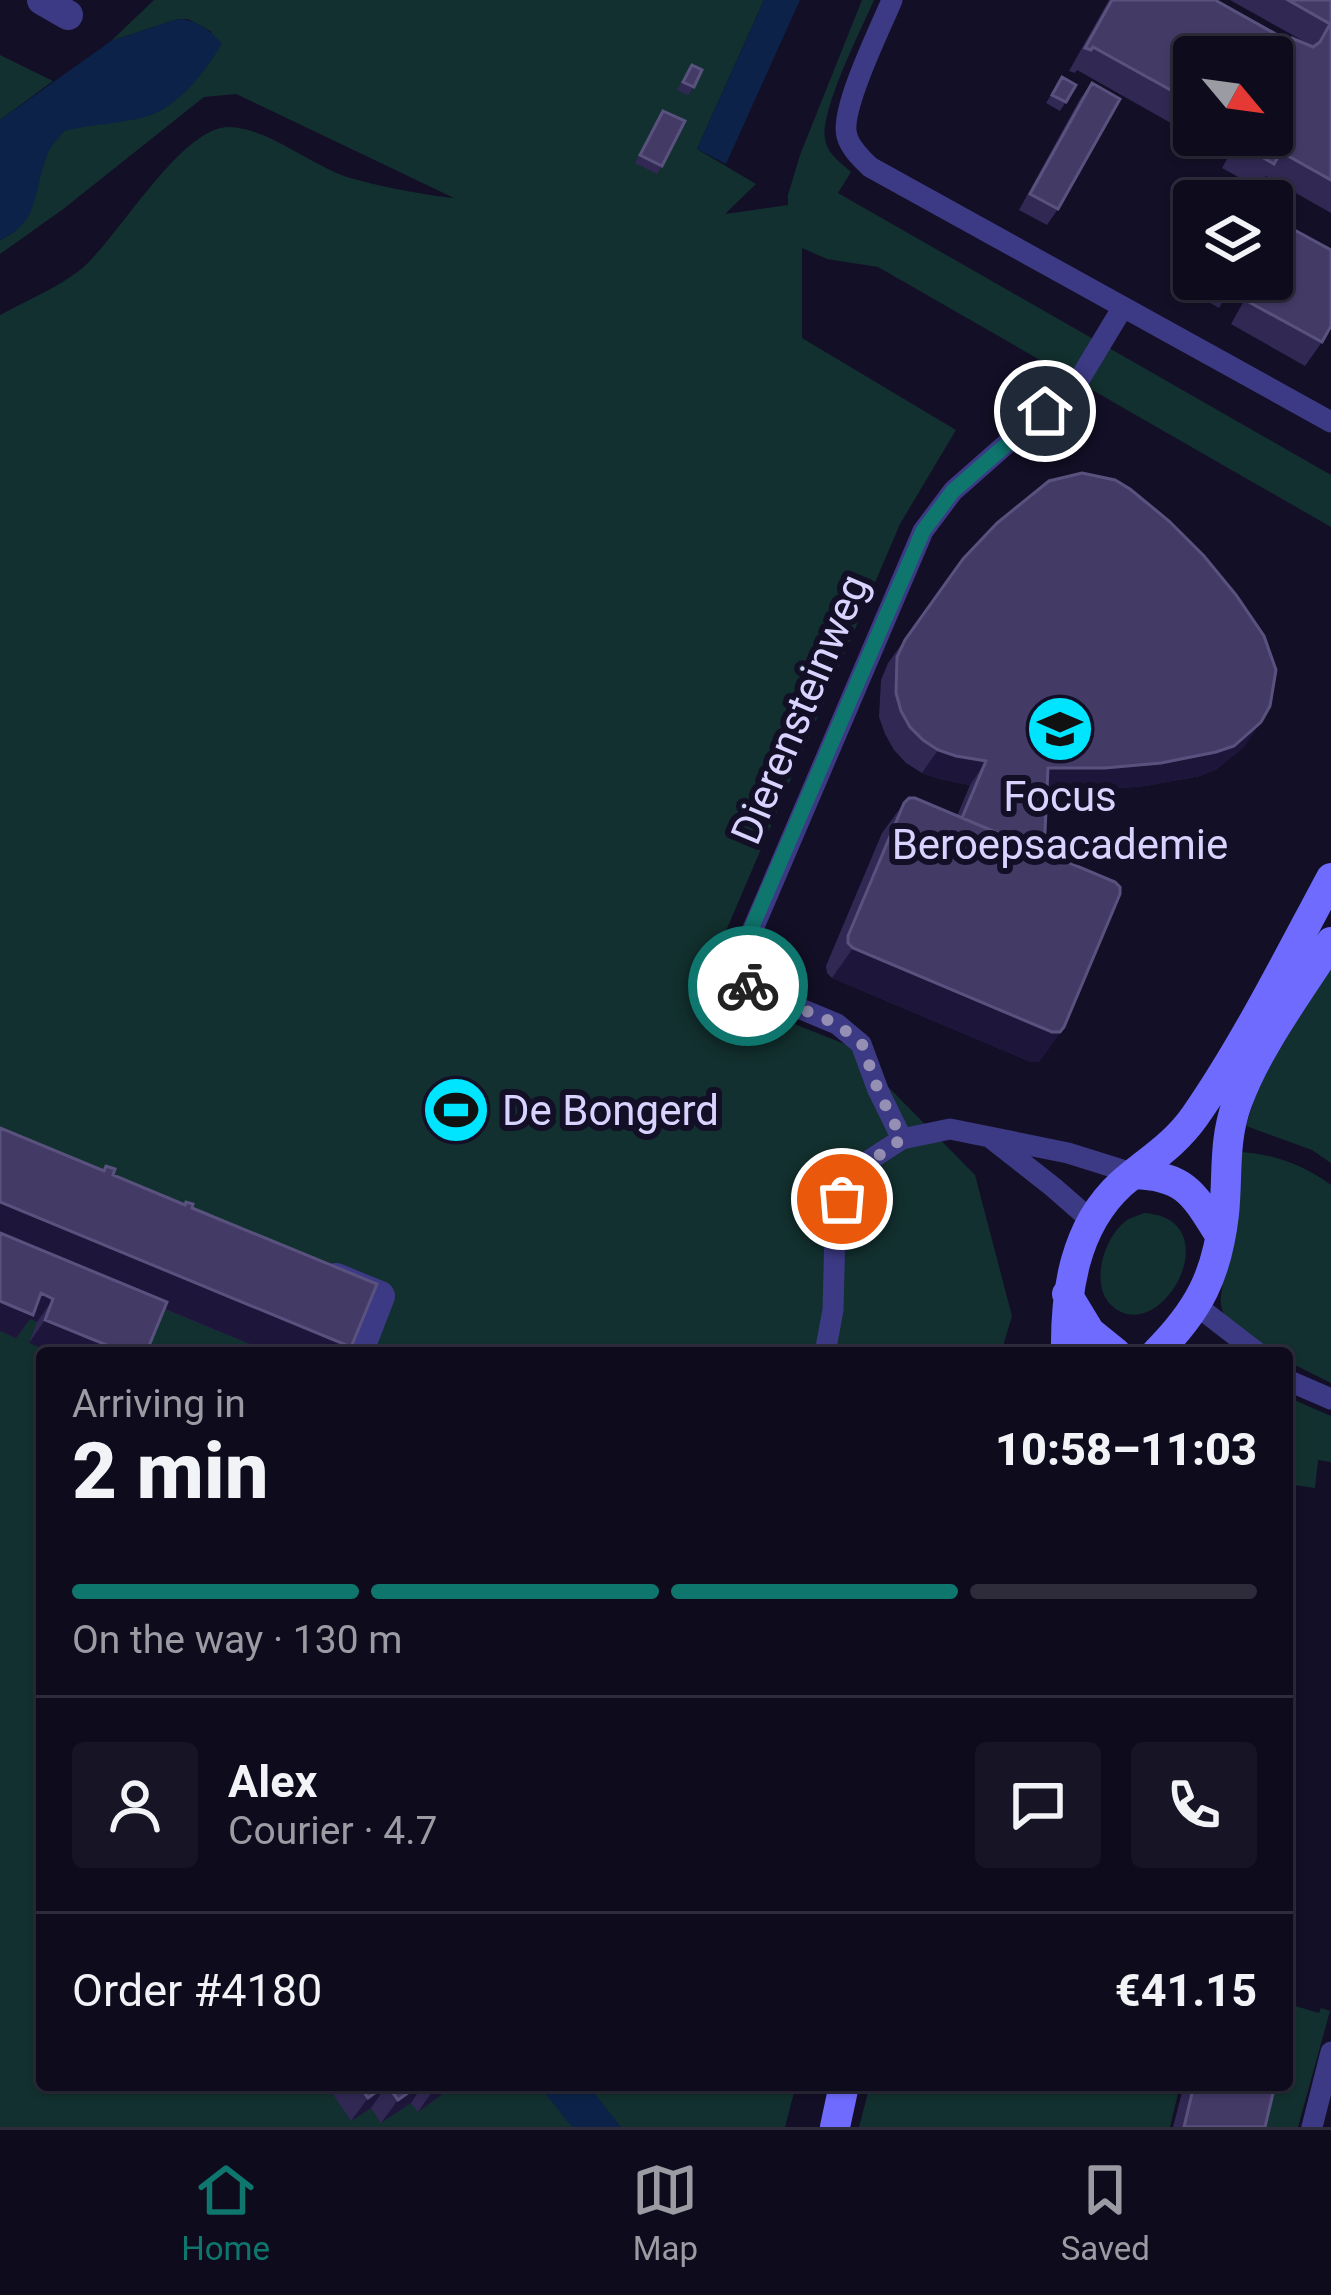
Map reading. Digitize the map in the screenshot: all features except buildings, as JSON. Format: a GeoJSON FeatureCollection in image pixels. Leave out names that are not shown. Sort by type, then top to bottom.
{"type":"FeatureCollection","features":[{"type":"Feature","properties":{"kind":"main road"},"geometry":{"type":"LineString","coordinates":[[1066,1347],[1067,1294],[1092,1221],[1119,1186],[1176,1141],[1193,1119],[1331,878]]}},
{"type":"Feature","properties":{"kind":"main road"},"geometry":{"type":"LineString","coordinates":[[1162,1347],[1197,1306],[1213,1266],[1224,1214],[1225,1162],[1235,1108],[1252,1068],[1331,942]]}},
{"type":"Feature","properties":{"kind":"main road"},"geometry":{"type":"LineString","coordinates":[[1135,1174],[1161,1175],[1189,1189],[1219,1234]]}},
{"type":"Feature","properties":{"kind":"main road"},"geometry":{"type":"LineString","coordinates":[[1067,1294],[1090,1332],[1109,1347]]}},
{"type":"Feature","properties":{"kind":"main road"},"geometry":{"type":"LineString","coordinates":[[835,2127],[843,2091]]}},
{"type":"Feature","properties":{"kind":"street"},"geometry":{"type":"LineString","coordinates":[[318,1270],[380,1296],[360,1347]]}},
{"type":"Feature","properties":{"kind":"lane"},"geometry":{"type":"LineString","coordinates":[[892,0],[848,109],[847,136],[860,158],[1331,422]]}},
{"type":"Feature","properties":{"kind":"lane","name":"Dierensteinweg"},"geometry":{"type":"LineString","coordinates":[[902,1139],[862,1044],[837,1024],[750,988],[740,971],[745,943],[931,518],[953,491],[1079,380],[1124,307]]}},
{"type":"Feature","properties":{"kind":"lane"},"geometry":{"type":"LineString","coordinates":[[825,1347],[842,1199],[872,1159],[902,1139],[950,1129],[1068,1153],[1135,1174]]}},
{"type":"Feature","properties":{"kind":"lane"},"geometry":{"type":"LineString","coordinates":[[986,1135],[1092,1221]]}},
{"type":"Feature","properties":{"kind":"lane"},"geometry":{"type":"LineString","coordinates":[[1197,1306],[1250,1347]]}},
{"type":"Feature","properties":{"kind":"lane"},"geometry":{"type":"LineString","coordinates":[[1293,1380],[1331,1399]]}},
{"type":"Feature","properties":{"kind":"lane"},"geometry":{"type":"LineString","coordinates":[[1312,2127],[1331,2052]]}},
{"type":"Feature","properties":{"kind":"green space","name":"De Bongerd"},"geometry":{"type":"Polygon","coordinates":[[[154,0],[764,0],[697,149],[756,184],[725,214],[788,205],[800,155],[862,0],[874,0],[828,114],[826,143],[851,172],[838,193],[1331,475],[1331,527],[878,267],[827,259],[802,248],[802,338],[956,430],[900,524],[702,987],[847,1045],[975,1175],[1012,1316],[1003,1347],[36,1347],[36,2091],[794,2091],[785,2127],[0,2127],[0,315],[80,270],[170,164],[210,132],[229,127],[274,140],[347,177],[454,198],[236,94],[204,97],[0,254],[0,240],[27,217],[53,141],[66,130],[84,126],[212,32],[178,19],[111,41],[154,0]]]}},
{"type":"Feature","properties":{"kind":"green space"},"geometry":{"type":"Polygon","coordinates":[[[0,55],[53,81],[0,120],[0,55]]]}},
{"type":"Feature","properties":{"kind":"green space"},"geometry":{"type":"Polygon","coordinates":[[[1331,964],[1331,1163],[1312,1150],[1246,1126],[1266,1061],[1331,964]]]}},
{"type":"Feature","properties":{"kind":"green space"},"geometry":{"type":"Polygon","coordinates":[[[1238,1152],[1287,1161],[1331,1185],[1331,1383],[1293,1364],[1293,1347],[1253,1343],[1226,1318],[1221,1296],[1232,1239],[1238,1152]]]}},
{"type":"Feature","properties":{"kind":"green space"},"geometry":{"type":"Polygon","coordinates":[[[1144,1213],[1170,1221],[1183,1236],[1186,1257],[1166,1298],[1149,1311],[1130,1314],[1104,1296],[1102,1260],[1119,1227],[1144,1213]]]}},
{"type":"Feature","properties":{"kind":"green space"},"geometry":{"type":"Polygon","coordinates":[[[1293,1400],[1331,1416],[1331,1462],[1318,1460],[1315,1488],[1293,1485],[1293,1400]]]}},
{"type":"Feature","properties":{"kind":"green space"},"geometry":{"type":"Polygon","coordinates":[[[1293,2005],[1319,2013],[1321,2008],[1330,2011],[1298,2127],[1263,2127],[1272,2091],[1293,2091],[1293,2005]]]}},
{"type":"Feature","properties":{"kind":"green space"},"geometry":{"type":"Polygon","coordinates":[[[868,2091],[1179,2091],[1170,2127],[859,2127],[868,2091]]]}},
{"type":"Feature","properties":{"kind":"water"},"geometry":{"type":"Polygon","coordinates":[[[764,0],[800,0],[726,164],[697,149],[764,0]]]}},
{"type":"Feature","properties":{"kind":"water"},"geometry":{"type":"Polygon","coordinates":[[[178,19],[203,27],[222,44],[200,76],[159,111],[64,131],[48,152],[29,215],[0,240],[0,120],[111,41],[178,19]]]}},
{"type":"Feature","properties":{"kind":"water"},"geometry":{"type":"Polygon","coordinates":[[[593,2091],[621,2127],[572,2127],[544,2092],[593,2091]]]}},
{"type":"Feature","properties":{"kind":"way so far"},"geometry":{"type":"LineString","coordinates":[[748,986],[837,1024],[862,1044],[902,1139],[872,1159],[842,1199]]}},
{"type":"Feature","properties":{"kind":"place","name":"Focus Beroepsacademie"},"geometry":{"type":"Point","coordinates":[1060,729]}},
{"type":"Feature","properties":{"kind":"place","name":"De Bongerd"},"geometry":{"type":"Point","coordinates":[456,1110]}},
{"type":"Feature","properties":{"kind":"route"},"geometry":{"type":"LineString","coordinates":[[748,986],[740,971],[745,943],[923,531],[953,491],[1045,411]]}}]}
